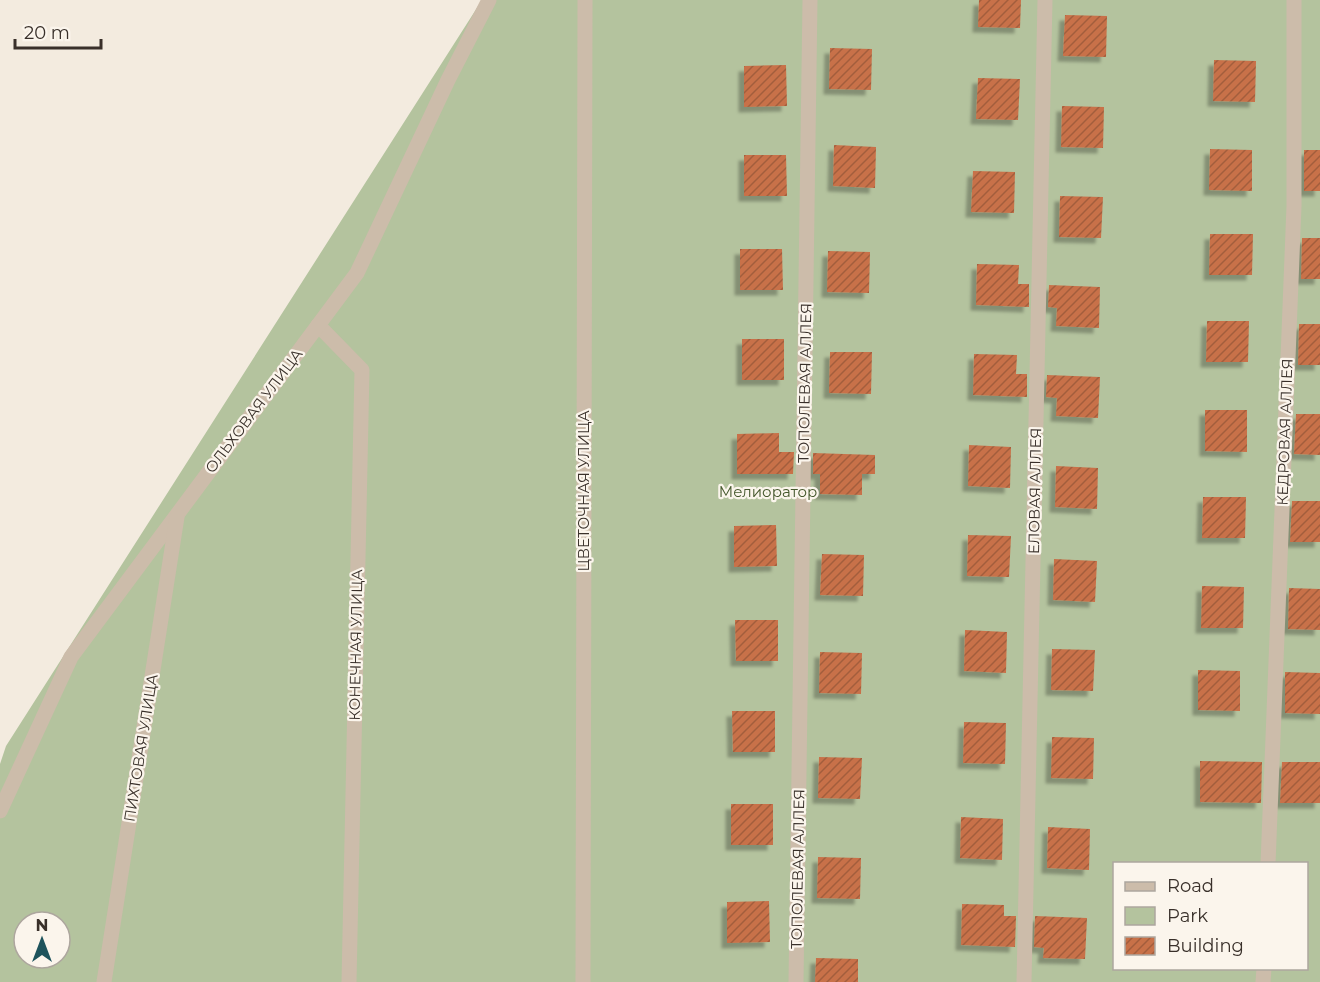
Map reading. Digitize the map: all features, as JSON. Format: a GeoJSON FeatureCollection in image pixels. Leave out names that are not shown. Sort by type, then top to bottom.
{"type":"FeatureCollection","features":[{"type":"Feature","properties":{"kind":"street","name":"ОЛЬХОВАЯ УЛИЦА"},"geometry":{"type":"LineString","coordinates":[[0,811],[71,657],[357,273],[448,80],[489,0]]}},
{"type":"Feature","properties":{"kind":"street","name":"ЦВЕТОЧНАЯ УЛИЦА"},"geometry":{"type":"LineString","coordinates":[[583,982],[585,0]]}},
{"type":"Feature","properties":{"kind":"street","name":"ТОПОЛЕВАЯ АЛЛЕЯ"},"geometry":{"type":"LineString","coordinates":[[796,982],[810,0]]}},
{"type":"Feature","properties":{"kind":"street","name":"ЕЛОВАЯ АЛЛЕЯ"},"geometry":{"type":"LineString","coordinates":[[1024,982],[1046,0]]}},
{"type":"Feature","properties":{"kind":"street","name":"КЕДРОВАЯ АЛЛЕЯ"},"geometry":{"type":"LineString","coordinates":[[1268,862],[1294,206],[1294,0]]}},
{"type":"Feature","properties":{"kind":"street","name":"КОНЕЧНАЯ УЛИЦА"},"geometry":{"type":"LineString","coordinates":[[318,325],[362,370],[349,982]]}},
{"type":"Feature","properties":{"kind":"street","name":"ПИХТОВАЯ УЛИЦА"},"geometry":{"type":"LineString","coordinates":[[104,982],[178,514]]}},
{"type":"Feature","properties":{"kind":"green space","name":"Мелиоратор"},"geometry":{"type":"Polygon","coordinates":[[[482,0],[1320,0],[1320,982],[0,982],[0,764],[6,746],[482,0]]]}},
{"type":"Feature","properties":{"kind":"building"},"geometry":{"type":"Polygon","coordinates":[[[979,0],[1021,0],[1020,28],[978,27],[979,0]]]}},
{"type":"Feature","properties":{"kind":"building"},"geometry":{"type":"Polygon","coordinates":[[[1065,15],[1107,16],[1106,57],[1063,56],[1065,15]]]}},
{"type":"Feature","properties":{"kind":"building"},"geometry":{"type":"Polygon","coordinates":[[[830,48],[872,49],[871,90],[829,89],[830,48]]]}},
{"type":"Feature","properties":{"kind":"building"},"geometry":{"type":"Polygon","coordinates":[[[1214,60],[1256,61],[1255,102],[1213,101],[1214,60]]]}},
{"type":"Feature","properties":{"kind":"building"},"geometry":{"type":"Polygon","coordinates":[[[786,65],[787,106],[744,107],[744,66],[786,65]]]}},
{"type":"Feature","properties":{"kind":"building"},"geometry":{"type":"Polygon","coordinates":[[[978,78],[1020,79],[1018,120],[976,119],[978,78]]]}},
{"type":"Feature","properties":{"kind":"building"},"geometry":{"type":"Polygon","coordinates":[[[1062,106],[1104,107],[1103,148],[1061,147],[1062,106]]]}},
{"type":"Feature","properties":{"kind":"building"},"geometry":{"type":"Polygon","coordinates":[[[834,145],[876,147],[875,188],[833,186],[834,145]]]}},
{"type":"Feature","properties":{"kind":"building"},"geometry":{"type":"Polygon","coordinates":[[[1210,149],[1252,150],[1252,191],[1209,190],[1210,149]]]}},
{"type":"Feature","properties":{"kind":"building"},"geometry":{"type":"Polygon","coordinates":[[[1304,150],[1320,150],[1320,191],[1304,191],[1304,150]]]}},
{"type":"Feature","properties":{"kind":"building"},"geometry":{"type":"Polygon","coordinates":[[[744,155],[786,155],[787,196],[744,196],[744,155]]]}},
{"type":"Feature","properties":{"kind":"building"},"geometry":{"type":"Polygon","coordinates":[[[973,171],[1015,172],[1014,213],[971,212],[973,171]]]}},
{"type":"Feature","properties":{"kind":"building"},"geometry":{"type":"Polygon","coordinates":[[[1060,196],[1103,197],[1101,238],[1059,237],[1060,196]]]}},
{"type":"Feature","properties":{"kind":"building"},"geometry":{"type":"Polygon","coordinates":[[[1210,234],[1253,234],[1252,275],[1209,275],[1210,234]]]}},
{"type":"Feature","properties":{"kind":"building"},"geometry":{"type":"Polygon","coordinates":[[[1302,238],[1320,238],[1320,279],[1301,279],[1302,238]]]}},
{"type":"Feature","properties":{"kind":"building"},"geometry":{"type":"Polygon","coordinates":[[[740,249],[782,249],[783,290],[740,290],[740,249]]]}},
{"type":"Feature","properties":{"kind":"building"},"geometry":{"type":"Polygon","coordinates":[[[828,251],[870,252],[869,293],[827,292],[828,251]]]}},
{"type":"Feature","properties":{"kind":"building"},"geometry":{"type":"Polygon","coordinates":[[[977,264],[1019,265],[1018,284],[1029,284],[1029,307],[976,305],[977,264]]]}},
{"type":"Feature","properties":{"kind":"building"},"geometry":{"type":"Polygon","coordinates":[[[1049,285],[1100,287],[1099,328],[1056,326],[1057,308],[1048,307],[1049,285]]]}},
{"type":"Feature","properties":{"kind":"building"},"geometry":{"type":"Polygon","coordinates":[[[1207,321],[1249,321],[1248,362],[1206,362],[1207,321]]]}},
{"type":"Feature","properties":{"kind":"building"},"geometry":{"type":"Polygon","coordinates":[[[1299,324],[1320,324],[1320,365],[1298,365],[1299,324]]]}},
{"type":"Feature","properties":{"kind":"building"},"geometry":{"type":"Polygon","coordinates":[[[742,339],[784,339],[784,380],[742,380],[742,339]]]}},
{"type":"Feature","properties":{"kind":"building"},"geometry":{"type":"Polygon","coordinates":[[[830,352],[872,352],[871,394],[829,393],[830,352]]]}},
{"type":"Feature","properties":{"kind":"building"},"geometry":{"type":"Polygon","coordinates":[[[974,354],[1017,355],[1016,374],[1027,374],[1027,397],[973,395],[974,354]]]}},
{"type":"Feature","properties":{"kind":"building"},"geometry":{"type":"Polygon","coordinates":[[[1047,375],[1100,377],[1098,418],[1056,416],[1057,398],[1046,397],[1047,375]]]}},
{"type":"Feature","properties":{"kind":"building"},"geometry":{"type":"Polygon","coordinates":[[[1205,410],[1247,410],[1247,452],[1205,451],[1205,410]]]}},
{"type":"Feature","properties":{"kind":"building"},"geometry":{"type":"Polygon","coordinates":[[[1296,414],[1320,414],[1320,455],[1294,454],[1296,414]]]}},
{"type":"Feature","properties":{"kind":"building"},"geometry":{"type":"Polygon","coordinates":[[[779,433],[779,452],[794,452],[793,474],[737,474],[737,434],[779,433]]]}},
{"type":"Feature","properties":{"kind":"building"},"geometry":{"type":"Polygon","coordinates":[[[969,445],[1011,447],[1010,488],[968,486],[969,445]]]}},
{"type":"Feature","properties":{"kind":"building"},"geometry":{"type":"Polygon","coordinates":[[[813,453],[875,455],[875,474],[862,474],[862,495],[820,494],[820,474],[813,474],[813,453]]]}},
{"type":"Feature","properties":{"kind":"building"},"geometry":{"type":"Polygon","coordinates":[[[1056,466],[1098,468],[1097,509],[1055,507],[1056,466]]]}},
{"type":"Feature","properties":{"kind":"building"},"geometry":{"type":"Polygon","coordinates":[[[1203,497],[1246,497],[1245,538],[1202,538],[1203,497]]]}},
{"type":"Feature","properties":{"kind":"building"},"geometry":{"type":"Polygon","coordinates":[[[1292,501],[1320,501],[1320,542],[1290,542],[1292,501]]]}},
{"type":"Feature","properties":{"kind":"building"},"geometry":{"type":"Polygon","coordinates":[[[776,525],[777,566],[734,567],[734,526],[776,525]]]}},
{"type":"Feature","properties":{"kind":"building"},"geometry":{"type":"Polygon","coordinates":[[[968,535],[1011,536],[1009,577],[967,576],[968,535]]]}},
{"type":"Feature","properties":{"kind":"building"},"geometry":{"type":"Polygon","coordinates":[[[822,554],[864,555],[863,596],[820,595],[822,554]]]}},
{"type":"Feature","properties":{"kind":"building"},"geometry":{"type":"Polygon","coordinates":[[[1054,559],[1097,561],[1095,602],[1053,600],[1054,559]]]}},
{"type":"Feature","properties":{"kind":"building"},"geometry":{"type":"Polygon","coordinates":[[[1202,586],[1244,587],[1243,628],[1201,628],[1202,586]]]}},
{"type":"Feature","properties":{"kind":"building"},"geometry":{"type":"Polygon","coordinates":[[[1289,588],[1320,589],[1320,630],[1288,629],[1289,588]]]}},
{"type":"Feature","properties":{"kind":"building"},"geometry":{"type":"Polygon","coordinates":[[[735,620],[778,620],[778,661],[736,661],[735,620]]]}},
{"type":"Feature","properties":{"kind":"building"},"geometry":{"type":"Polygon","coordinates":[[[965,630],[1007,632],[1006,673],[964,671],[965,630]]]}},
{"type":"Feature","properties":{"kind":"building"},"geometry":{"type":"Polygon","coordinates":[[[1052,649],[1095,650],[1093,691],[1051,690],[1052,649]]]}},
{"type":"Feature","properties":{"kind":"building"},"geometry":{"type":"Polygon","coordinates":[[[820,652],[862,653],[861,694],[819,693],[820,652]]]}},
{"type":"Feature","properties":{"kind":"building"},"geometry":{"type":"Polygon","coordinates":[[[1198,670],[1240,671],[1240,711],[1198,710],[1198,670]]]}},
{"type":"Feature","properties":{"kind":"building"},"geometry":{"type":"Polygon","coordinates":[[[1285,672],[1320,673],[1320,714],[1285,713],[1285,672]]]}},
{"type":"Feature","properties":{"kind":"building"},"geometry":{"type":"Polygon","coordinates":[[[732,711],[775,711],[775,752],[733,752],[732,711]]]}},
{"type":"Feature","properties":{"kind":"building"},"geometry":{"type":"Polygon","coordinates":[[[964,722],[1006,723],[1005,764],[963,763],[964,722]]]}},
{"type":"Feature","properties":{"kind":"building"},"geometry":{"type":"Polygon","coordinates":[[[1052,737],[1094,738],[1093,779],[1051,778],[1052,737]]]}},
{"type":"Feature","properties":{"kind":"building"},"geometry":{"type":"Polygon","coordinates":[[[819,757],[862,758],[860,799],[818,798],[819,757]]]}},
{"type":"Feature","properties":{"kind":"building"},"geometry":{"type":"Polygon","coordinates":[[[1200,761],[1262,762],[1261,803],[1200,802],[1200,761]]]}},
{"type":"Feature","properties":{"kind":"building"},"geometry":{"type":"Polygon","coordinates":[[[1282,762],[1320,762],[1320,803],[1280,803],[1282,762]]]}},
{"type":"Feature","properties":{"kind":"building"},"geometry":{"type":"Polygon","coordinates":[[[731,804],[773,804],[773,845],[731,845],[731,804]]]}},
{"type":"Feature","properties":{"kind":"building"},"geometry":{"type":"Polygon","coordinates":[[[961,817],[1003,819],[1002,860],[960,858],[961,817]]]}},
{"type":"Feature","properties":{"kind":"building"},"geometry":{"type":"Polygon","coordinates":[[[1048,827],[1090,829],[1089,870],[1047,868],[1048,827]]]}},
{"type":"Feature","properties":{"kind":"building"},"geometry":{"type":"Polygon","coordinates":[[[818,857],[861,858],[860,899],[817,898],[818,857]]]}},
{"type":"Feature","properties":{"kind":"building"},"geometry":{"type":"Polygon","coordinates":[[[769,901],[770,942],[727,943],[727,902],[769,901]]]}},
{"type":"Feature","properties":{"kind":"building"},"geometry":{"type":"Polygon","coordinates":[[[962,904],[1004,905],[1004,916],[1016,916],[1015,947],[961,945],[962,904]]]}},
{"type":"Feature","properties":{"kind":"building"},"geometry":{"type":"Polygon","coordinates":[[[1035,916],[1087,918],[1085,959],[1043,958],[1044,948],[1034,947],[1035,916]]]}},
{"type":"Feature","properties":{"kind":"building"},"geometry":{"type":"Polygon","coordinates":[[[816,958],[858,959],[858,982],[815,982],[816,958]]]}}]}
